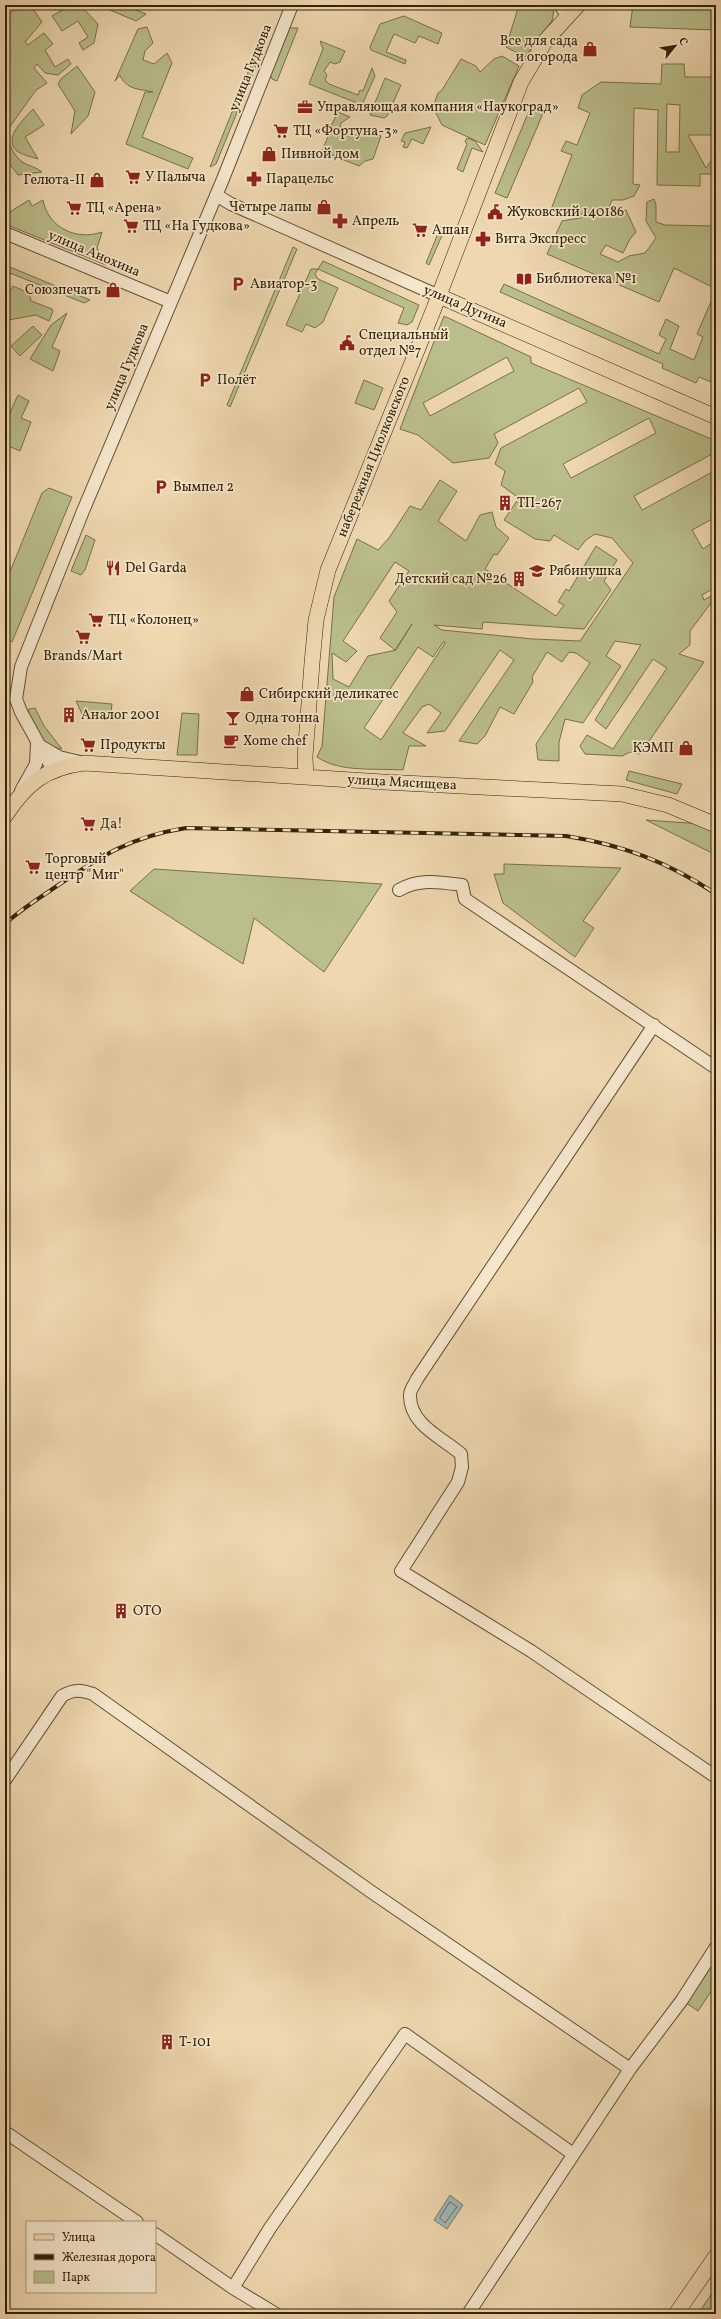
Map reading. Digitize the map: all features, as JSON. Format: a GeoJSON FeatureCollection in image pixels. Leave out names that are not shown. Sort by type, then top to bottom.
{"type":"FeatureCollection","features":[{"type":"Feature","properties":{"kind":"main road","name":"набережная Циолковского"},"geometry":{"type":"LineString","coordinates":[[306,777],[305,757],[312,663],[316,620],[324,583],[439,296],[523,79],[546,40],[568,8]]}},
{"type":"Feature","properties":{"kind":"main road","name":"улица Дугина"},"geometry":{"type":"LineString","coordinates":[[439,296],[716,417]]}},
{"type":"Feature","properties":{"kind":"main road","name":"улица Мясищева"},"geometry":{"type":"LineString","coordinates":[[53,770],[84,763],[306,777],[622,794],[668,805],[716,825]]}},
{"type":"Feature","properties":{"kind":"main road"},"geometry":{"type":"LineString","coordinates":[[5,816],[19,794],[53,770]]}},
{"type":"Feature","properties":{"kind":"main road"},"geometry":{"type":"LineString","coordinates":[[676,2314],[716,2256]]}},
{"type":"Feature","properties":{"kind":"street","name":"улица Гудкова"},"geometry":{"type":"LineString","coordinates":[[53,770],[37,742],[16,699],[21,667],[83,511],[216,195],[292,5]]}},
{"type":"Feature","properties":{"kind":"street","name":"улица Дугина"},"geometry":{"type":"LineString","coordinates":[[216,195],[237,206],[439,296]]}},
{"type":"Feature","properties":{"kind":"street","name":"улица Анохина"},"geometry":{"type":"LineString","coordinates":[[5,233],[171,302]]}},
{"type":"Feature","properties":{"kind":"street","name":"улица Гудкова"},"geometry":{"type":"LineString","coordinates":[[37,742],[46,751],[56,756],[84,763]]}},
{"type":"Feature","properties":{"kind":"street","name":"улица Гудкова"},"geometry":{"type":"LineString","coordinates":[[19,794],[36,764],[37,742]]}},
{"type":"Feature","properties":{"kind":"street"},"geometry":{"type":"LineString","coordinates":[[399,890],[407,885],[429,881],[462,885],[465,899],[716,1068]]}},
{"type":"Feature","properties":{"kind":"street"},"geometry":{"type":"LineString","coordinates":[[654,1025],[417,1379],[409,1395],[412,1408],[418,1419],[427,1429],[461,1454],[462,1467],[458,1482],[400,1571],[531,1651],[716,1777]]}},
{"type":"Feature","properties":{"kind":"street"},"geometry":{"type":"LineString","coordinates":[[5,1780],[62,1696],[70,1691],[79,1690],[93,1694],[370,1891],[630,2070]]}},
{"type":"Feature","properties":{"kind":"street"},"geometry":{"type":"LineString","coordinates":[[468,2314],[573,2154],[630,2070],[682,2000],[716,1947]]}},
{"type":"Feature","properties":{"kind":"street"},"geometry":{"type":"LineString","coordinates":[[233,2288],[270,2228],[405,2034],[573,2154]]}},
{"type":"Feature","properties":{"kind":"street"},"geometry":{"type":"LineString","coordinates":[[5,2132],[137,2221]]}},
{"type":"Feature","properties":{"kind":"street"},"geometry":{"type":"LineString","coordinates":[[156,2235],[233,2288],[276,2314]]}},
{"type":"Feature","properties":{"kind":"green space"},"geometry":{"type":"Polygon","coordinates":[[[21,5],[30,5],[42,22],[25,42],[28,45],[44,33],[53,44],[45,50],[55,67],[68,59],[71,64],[58,75],[45,73],[37,64],[34,68],[47,83],[36,90],[9,128],[6,128],[9,142],[18,159],[42,172],[18,175],[5,158],[5,17],[21,5]]]}},
{"type":"Feature","properties":{"kind":"green space"},"geometry":{"type":"Polygon","coordinates":[[[71,5],[80,5],[98,24],[94,43],[83,50],[79,43],[88,37],[78,21],[62,31],[52,16],[71,5]]]}},
{"type":"Feature","properties":{"kind":"green space"},"geometry":{"type":"Polygon","coordinates":[[[107,5],[124,5],[146,14],[136,21],[110,10],[111,7],[107,5]]]}},
{"type":"Feature","properties":{"kind":"green space"},"geometry":{"type":"Polygon","coordinates":[[[519,5],[549,5],[554,9],[552,21],[525,57],[506,47],[519,5]]]}},
{"type":"Feature","properties":{"kind":"green space"},"geometry":{"type":"Polygon","coordinates":[[[633,5],[716,5],[716,30],[630,27],[633,5]]]}},
{"type":"Feature","properties":{"kind":"green space"},"geometry":{"type":"Polygon","coordinates":[[[404,16],[442,33],[438,44],[419,36],[415,43],[394,34],[386,52],[406,60],[405,64],[371,50],[370,47],[380,24],[404,16]]]}},
{"type":"Feature","properties":{"kind":"green space"},"geometry":{"type":"Polygon","coordinates":[[[147,27],[153,43],[145,51],[143,60],[154,64],[167,53],[172,63],[142,137],[193,158],[188,169],[126,144],[145,92],[153,92],[134,88],[126,84],[120,75],[115,81],[138,29],[147,27]]]}},
{"type":"Feature","properties":{"kind":"green space"},"geometry":{"type":"Polygon","coordinates":[[[290,28],[298,28],[277,81],[272,79],[270,75],[290,28]]]}},
{"type":"Feature","properties":{"kind":"green space"},"geometry":{"type":"Polygon","coordinates":[[[320,41],[345,51],[340,62],[335,64],[330,62],[324,71],[327,75],[325,80],[329,84],[358,95],[360,90],[363,91],[372,68],[375,76],[362,105],[309,84],[323,49],[320,41]]]}},
{"type":"Feature","properties":{"kind":"green space"},"geometry":{"type":"Polygon","coordinates":[[[255,55],[258,61],[216,164],[210,167],[255,55]]]}},
{"type":"Feature","properties":{"kind":"green space"},"geometry":{"type":"Polygon","coordinates":[[[502,56],[519,66],[485,145],[442,125],[433,107],[438,93],[442,90],[461,59],[476,66],[480,72],[494,59],[502,56]]]}},
{"type":"Feature","properties":{"kind":"green space"},"geometry":{"type":"Polygon","coordinates":[[[662,64],[684,64],[685,77],[716,77],[716,135],[688,135],[706,168],[716,154],[716,174],[700,174],[700,186],[657,185],[658,110],[634,108],[633,184],[640,185],[634,196],[623,200],[612,200],[608,210],[563,217],[550,212],[572,155],[561,151],[566,141],[577,145],[590,113],[578,108],[582,95],[601,82],[661,84],[662,64]],[[667,104],[666,152],[679,152],[680,105],[667,104]]]}},
{"type":"Feature","properties":{"kind":"green space"},"geometry":{"type":"Polygon","coordinates":[[[77,66],[95,92],[88,116],[71,134],[75,111],[58,84],[61,79],[77,66]]]}},
{"type":"Feature","properties":{"kind":"green space"},"geometry":{"type":"Polygon","coordinates":[[[385,78],[401,85],[387,116],[384,118],[370,115],[385,78]]]}},
{"type":"Feature","properties":{"kind":"green space"},"geometry":{"type":"Polygon","coordinates":[[[531,106],[544,111],[507,198],[495,193],[531,106]]]}},
{"type":"Feature","properties":{"kind":"green space"},"geometry":{"type":"Polygon","coordinates":[[[33,109],[44,125],[25,137],[38,159],[24,155],[17,151],[13,146],[12,140],[16,128],[33,109]]]}},
{"type":"Feature","properties":{"kind":"green space"},"geometry":{"type":"Polygon","coordinates":[[[338,112],[350,117],[341,123],[340,129],[333,130],[330,128],[338,112]]]}},
{"type":"Feature","properties":{"kind":"green space"},"geometry":{"type":"Polygon","coordinates":[[[361,127],[381,136],[373,159],[365,161],[359,166],[322,151],[330,132],[343,133],[350,137],[357,134],[361,127]]]}},
{"type":"Feature","properties":{"kind":"green space"},"geometry":{"type":"Polygon","coordinates":[[[431,127],[423,144],[412,139],[407,148],[403,147],[405,142],[401,141],[405,133],[431,127]]]}},
{"type":"Feature","properties":{"kind":"green space"},"geometry":{"type":"Polygon","coordinates":[[[467,138],[475,141],[483,152],[472,148],[463,172],[457,169],[467,144],[465,142],[467,138]]]}},
{"type":"Feature","properties":{"kind":"green space"},"geometry":{"type":"Polygon","coordinates":[[[654,199],[656,205],[656,222],[665,225],[716,226],[716,289],[674,268],[659,302],[547,254],[562,221],[626,210],[636,232],[630,239],[623,253],[606,245],[600,254],[618,262],[629,256],[645,253],[656,238],[646,221],[647,202],[654,199]]]}},
{"type":"Feature","properties":{"kind":"green space"},"geometry":{"type":"Polygon","coordinates":[[[29,200],[32,206],[43,200],[46,210],[51,218],[57,225],[65,230],[83,235],[102,232],[97,248],[106,265],[5,224],[5,215],[29,200]]]}},
{"type":"Feature","properties":{"kind":"green space"},"geometry":{"type":"Polygon","coordinates":[[[441,226],[444,231],[429,265],[426,263],[441,226]]]}},
{"type":"Feature","properties":{"kind":"green space"},"geometry":{"type":"Polygon","coordinates":[[[293,247],[297,249],[230,407],[227,405],[293,247]]]}},
{"type":"Feature","properties":{"kind":"green space"},"geometry":{"type":"Polygon","coordinates":[[[323,261],[419,305],[412,322],[407,325],[398,323],[404,308],[318,269],[323,261]]]}},
{"type":"Feature","properties":{"kind":"green space"},"geometry":{"type":"Polygon","coordinates":[[[5,265],[90,300],[84,303],[5,271],[5,265]]]}},
{"type":"Feature","properties":{"kind":"green space"},"geometry":{"type":"Polygon","coordinates":[[[311,269],[318,269],[315,274],[318,279],[338,288],[323,322],[315,328],[306,324],[302,332],[286,325],[311,269]]]}},
{"type":"Feature","properties":{"kind":"green space"},"geometry":{"type":"Polygon","coordinates":[[[504,284],[659,354],[666,339],[659,335],[666,319],[679,326],[670,349],[694,360],[703,337],[697,334],[716,290],[716,384],[699,377],[696,383],[662,368],[663,364],[500,292],[504,284]]]}},
{"type":"Feature","properties":{"kind":"green space"},"geometry":{"type":"Polygon","coordinates":[[[13,286],[29,293],[31,301],[52,309],[53,311],[49,321],[36,315],[8,320],[5,318],[5,294],[8,295],[13,286]]]}},
{"type":"Feature","properties":{"kind":"green space"},"geometry":{"type":"Polygon","coordinates":[[[67,313],[52,347],[60,351],[53,371],[30,359],[51,325],[67,313]]]}},
{"type":"Feature","properties":{"kind":"green space"},"geometry":{"type":"Polygon","coordinates":[[[444,316],[531,357],[531,363],[716,441],[716,452],[634,496],[642,510],[716,470],[716,517],[692,530],[703,549],[716,540],[716,587],[702,595],[704,600],[711,596],[711,603],[690,631],[690,645],[679,654],[704,662],[640,754],[630,752],[622,756],[585,754],[580,746],[587,735],[613,749],[667,668],[653,659],[606,729],[595,720],[641,645],[615,641],[606,656],[621,666],[583,723],[565,719],[559,742],[559,761],[538,760],[536,744],[590,663],[576,653],[569,652],[562,662],[547,652],[532,677],[533,682],[514,714],[500,707],[485,736],[477,744],[459,741],[514,660],[500,650],[445,731],[427,733],[441,713],[429,704],[422,707],[403,733],[426,746],[409,746],[403,770],[347,768],[336,766],[317,757],[322,746],[334,597],[357,539],[378,550],[389,538],[410,506],[421,510],[440,480],[457,491],[438,521],[466,541],[480,515],[492,512],[496,527],[509,538],[497,555],[494,554],[485,569],[556,616],[564,605],[558,602],[566,589],[569,591],[596,546],[617,560],[604,581],[611,590],[584,629],[483,622],[482,629],[434,625],[442,630],[533,639],[580,641],[633,563],[612,538],[595,534],[586,540],[578,550],[554,535],[550,541],[535,539],[504,520],[519,498],[501,485],[505,471],[495,464],[501,448],[587,402],[579,388],[494,434],[498,443],[489,458],[453,463],[418,435],[400,429],[444,316]],[[507,357],[423,403],[430,416],[514,371],[507,357]],[[649,418],[563,464],[571,478],[656,433],[649,418]],[[395,562],[343,641],[357,651],[346,662],[332,653],[333,679],[349,687],[368,656],[396,650],[412,624],[395,650],[380,638],[397,612],[389,601],[409,571],[395,562]],[[444,641],[433,657],[418,647],[364,728],[381,740],[445,643],[444,641]]]}},
{"type":"Feature","properties":{"kind":"green space"},"geometry":{"type":"Polygon","coordinates":[[[33,326],[42,335],[20,356],[11,346],[33,326]]]}},
{"type":"Feature","properties":{"kind":"green space"},"geometry":{"type":"Polygon","coordinates":[[[364,380],[383,388],[374,410],[355,403],[364,380]]]}},
{"type":"Feature","properties":{"kind":"green space"},"geometry":{"type":"Polygon","coordinates":[[[18,395],[29,401],[21,418],[31,422],[20,451],[8,446],[6,432],[8,420],[18,395]]]}},
{"type":"Feature","properties":{"kind":"green space"},"geometry":{"type":"Polygon","coordinates":[[[49,488],[72,497],[12,642],[5,639],[5,584],[42,493],[49,488]]]}},
{"type":"Feature","properties":{"kind":"green space"},"geometry":{"type":"Polygon","coordinates":[[[86,535],[95,540],[85,570],[81,575],[71,571],[86,535]]]}},
{"type":"Feature","properties":{"kind":"green space"},"geometry":{"type":"Polygon","coordinates":[[[76,701],[112,704],[111,712],[100,712],[99,718],[83,716],[76,701]]]}},
{"type":"Feature","properties":{"kind":"green space"},"geometry":{"type":"Polygon","coordinates":[[[35,708],[44,726],[62,749],[55,748],[50,745],[37,731],[28,714],[29,709],[35,708]]]}},
{"type":"Feature","properties":{"kind":"green space"},"geometry":{"type":"Polygon","coordinates":[[[182,713],[199,714],[197,755],[177,755],[182,713]]]}},
{"type":"Feature","properties":{"kind":"green space"},"geometry":{"type":"Polygon","coordinates":[[[629,771],[682,784],[677,794],[626,780],[629,771]]]}},
{"type":"Feature","properties":{"kind":"green space"},"geometry":{"type":"Polygon","coordinates":[[[646,820],[716,825],[716,855],[646,820]]]}},
{"type":"Feature","properties":{"kind":"green space"},"geometry":{"type":"Polygon","coordinates":[[[504,864],[621,868],[583,921],[594,928],[575,957],[503,903],[494,874],[504,874],[504,864]]]}},
{"type":"Feature","properties":{"kind":"green space"},"geometry":{"type":"Polygon","coordinates":[[[154,869],[382,884],[324,972],[254,918],[243,964],[130,891],[154,869]]]}},
{"type":"Feature","properties":{"kind":"green space"},"geometry":{"type":"Polygon","coordinates":[[[716,1947],[716,1984],[698,2011],[682,2000],[716,1947]]]}},
{"type":"Feature","properties":{"kind":"green space"},"geometry":{"type":"Polygon","coordinates":[[[716,2287],[716,2314],[698,2314],[716,2287]]]}},
{"type":"Feature","properties":{"kind":"water"},"geometry":{"type":"Polygon","coordinates":[[[450,2195],[463,2205],[447,2229],[434,2220],[450,2195]]]}},
{"type":"Feature","properties":{"kind":"railway"},"geometry":{"type":"LineString","coordinates":[[5,924],[23,909],[86,866],[116,849],[148,837],[186,828],[566,836],[607,844],[644,856],[680,873],[716,894]]}},
{"type":"Feature","properties":{"kind":"place","name":"Все для сада и огорода"},"geometry":{"type":"Point","coordinates":[590,49]}},
{"type":"Feature","properties":{"kind":"place","name":"Управляющая компания «Наукоград»"},"geometry":{"type":"Point","coordinates":[305,107]}},
{"type":"Feature","properties":{"kind":"place","name":"ТЦ «Фортуна-3»"},"geometry":{"type":"Point","coordinates":[281,131]}},
{"type":"Feature","properties":{"kind":"place","name":"Пивной дом"},"geometry":{"type":"Point","coordinates":[269,154]}},
{"type":"Feature","properties":{"kind":"place","name":"У Палыча"},"geometry":{"type":"Point","coordinates":[133,177]}},
{"type":"Feature","properties":{"kind":"place","name":"Парацельс"},"geometry":{"type":"Point","coordinates":[254,179]}},
{"type":"Feature","properties":{"kind":"place","name":"Гелюта-II"},"geometry":{"type":"Point","coordinates":[97,180]}},
{"type":"Feature","properties":{"kind":"place","name":"Четыре лапы"},"geometry":{"type":"Point","coordinates":[324,207]}},
{"type":"Feature","properties":{"kind":"place","name":"ТЦ «Арена»"},"geometry":{"type":"Point","coordinates":[74,208]}},
{"type":"Feature","properties":{"kind":"place","name":"Жуковский 140186"},"geometry":{"type":"Point","coordinates":[495,212]}},
{"type":"Feature","properties":{"kind":"place","name":"Апрель"},"geometry":{"type":"Point","coordinates":[340,221]}},
{"type":"Feature","properties":{"kind":"place","name":"ТЦ «На Гудкова»"},"geometry":{"type":"Point","coordinates":[131,226]}},
{"type":"Feature","properties":{"kind":"place","name":"Ашан"},"geometry":{"type":"Point","coordinates":[420,230]}},
{"type":"Feature","properties":{"kind":"place","name":"Вита Экспресс"},"geometry":{"type":"Point","coordinates":[483,239]}},
{"type":"Feature","properties":{"kind":"place","name":"Библиотека №1"},"geometry":{"type":"Point","coordinates":[524,279]}},
{"type":"Feature","properties":{"kind":"place","name":"Авиатор-3"},"geometry":{"type":"Point","coordinates":[238,284]}},
{"type":"Feature","properties":{"kind":"place","name":"Союзпечать"},"geometry":{"type":"Point","coordinates":[113,290]}},
{"type":"Feature","properties":{"kind":"place","name":"Специальный отдел №7"},"geometry":{"type":"Point","coordinates":[347,343]}},
{"type":"Feature","properties":{"kind":"place","name":"Полёт"},"geometry":{"type":"Point","coordinates":[205,380]}},
{"type":"Feature","properties":{"kind":"place","name":"Вымпел 2"},"geometry":{"type":"Point","coordinates":[161,487]}},
{"type":"Feature","properties":{"kind":"place","name":"ТП-267"},"geometry":{"type":"Point","coordinates":[505,503]}},
{"type":"Feature","properties":{"kind":"place","name":"Del Garda"},"geometry":{"type":"Point","coordinates":[113,568]}},
{"type":"Feature","properties":{"kind":"place","name":"Рябинушка"},"geometry":{"type":"Point","coordinates":[537,571]}},
{"type":"Feature","properties":{"kind":"place","name":"Детский сад №26"},"geometry":{"type":"Point","coordinates":[519,579]}},
{"type":"Feature","properties":{"kind":"place","name":"ТЦ «Колонец»"},"geometry":{"type":"Point","coordinates":[96,620]}},
{"type":"Feature","properties":{"kind":"place","name":"Brands/Mart"},"geometry":{"type":"Point","coordinates":[83,637]}},
{"type":"Feature","properties":{"kind":"place","name":"Сибирский деликатес"},"geometry":{"type":"Point","coordinates":[247,694]}},
{"type":"Feature","properties":{"kind":"place","name":"Аналог 2001"},"geometry":{"type":"Point","coordinates":[69,715]}},
{"type":"Feature","properties":{"kind":"place","name":"Одна тонна"},"geometry":{"type":"Point","coordinates":[233,718]}},
{"type":"Feature","properties":{"kind":"place","name":"Xome chef"},"geometry":{"type":"Point","coordinates":[231,741]}},
{"type":"Feature","properties":{"kind":"place","name":"Продукты"},"geometry":{"type":"Point","coordinates":[88,745]}},
{"type":"Feature","properties":{"kind":"place","name":"КЭМП"},"geometry":{"type":"Point","coordinates":[686,748]}},
{"type":"Feature","properties":{"kind":"place","name":"Да!"},"geometry":{"type":"Point","coordinates":[88,824]}},
{"type":"Feature","properties":{"kind":"place","name":"Торговый центр \"Миг\""},"geometry":{"type":"Point","coordinates":[33,867]}},
{"type":"Feature","properties":{"kind":"place","name":"ОТО"},"geometry":{"type":"Point","coordinates":[121,1611]}},
{"type":"Feature","properties":{"kind":"place","name":"Т-101"},"geometry":{"type":"Point","coordinates":[167,2042]}}]}
